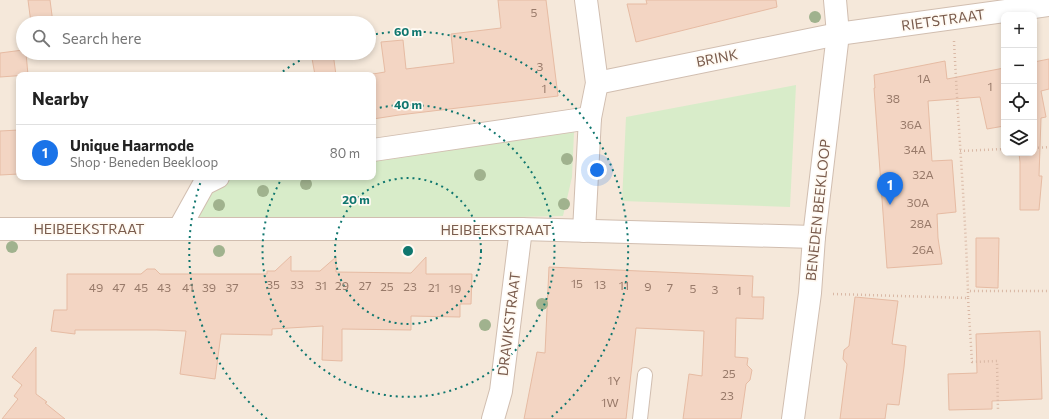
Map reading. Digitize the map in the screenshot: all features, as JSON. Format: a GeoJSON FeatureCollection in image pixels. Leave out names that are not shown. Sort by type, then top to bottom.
{"type":"FeatureCollection","features":[{"type":"Feature","properties":{"kind":"street"},"geometry":{"type":"LineString","coordinates":[[584,230],[590,118],[597,82],[586,0]]}},
{"type":"Feature","properties":{"kind":"street","name":"BENEDEN BEEKLOOP"},"geometry":{"type":"LineString","coordinates":[[793,419],[810,293],[814,237],[838,34],[835,0]]}},
{"type":"Feature","properties":{"kind":"street","name":"RIETSTRAAT"},"geometry":{"type":"LineString","coordinates":[[838,34],[1049,5]]}},
{"type":"Feature","properties":{"kind":"street","name":"BRINK"},"geometry":{"type":"LineString","coordinates":[[597,82],[838,34]]}},
{"type":"Feature","properties":{"kind":"street"},"geometry":{"type":"LineString","coordinates":[[376,150],[590,118]]}},
{"type":"Feature","properties":{"kind":"street"},"geometry":{"type":"LineString","coordinates":[[179,228],[204,184],[212,180]]}},
{"type":"Feature","properties":{"kind":"street","name":"HEIBEEKSTRAAT"},"geometry":{"type":"LineString","coordinates":[[0,229],[521,229],[814,237]]}},
{"type":"Feature","properties":{"kind":"street","name":"DRAVIKSTRAAT"},"geometry":{"type":"LineString","coordinates":[[493,419],[501,391],[521,229]]}},
{"type":"Feature","properties":{"kind":"lane"},"geometry":{"type":"LineString","coordinates":[[640,419],[644,375]]}},
{"type":"Feature","properties":{"kind":"path"},"geometry":{"type":"LineString","coordinates":[[952,18],[960,152],[965,204],[972,362],[997,362],[998,411]]}},
{"type":"Feature","properties":{"kind":"path"},"geometry":{"type":"LineString","coordinates":[[1037,148],[1049,148]]}},
{"type":"Feature","properties":{"kind":"path"},"geometry":{"type":"LineString","coordinates":[[960,152],[1001,150]]}},
{"type":"Feature","properties":{"kind":"path"},"geometry":{"type":"LineString","coordinates":[[968,290],[1049,291]]}},
{"type":"Feature","properties":{"kind":"path"},"geometry":{"type":"LineString","coordinates":[[810,293],[968,298]]}},
{"type":"Feature","properties":{"kind":"shaded area"},"geometry":{"type":"Polygon","coordinates":[[[0,0],[1049,0],[1049,419],[0,419],[0,0]]]}},
{"type":"Feature","properties":{"kind":"green space"},"geometry":{"type":"Polygon","coordinates":[[[796,85],[790,207],[622,201],[626,117],[796,85]]]}},
{"type":"Feature","properties":{"kind":"green space"},"geometry":{"type":"Polygon","coordinates":[[[574,132],[572,177],[563,216],[190,224],[207,186],[222,180],[376,180],[376,158],[494,144],[574,132]]]}},
{"type":"Feature","properties":{"kind":"building"},"geometry":{"type":"Polygon","coordinates":[[[28,0],[50,0],[52,16],[30,16],[28,0]]]}},
{"type":"Feature","properties":{"kind":"building"},"geometry":{"type":"Polygon","coordinates":[[[498,0],[546,0],[558,96],[376,119],[376,74],[385,72],[381,42],[403,40],[406,69],[454,63],[451,34],[501,28],[498,0]]]}},
{"type":"Feature","properties":{"kind":"building"},"geometry":{"type":"Polygon","coordinates":[[[646,0],[776,0],[777,7],[636,42],[627,4],[647,4],[646,0]]]}},
{"type":"Feature","properties":{"kind":"building"},"geometry":{"type":"Polygon","coordinates":[[[16,51],[16,60],[27,60],[28,72],[16,72],[16,76],[0,77],[0,53],[16,51]]]}},
{"type":"Feature","properties":{"kind":"building"},"geometry":{"type":"Polygon","coordinates":[[[1049,59],[1049,89],[1041,91],[1046,117],[1041,118],[1039,176],[1042,176],[1039,210],[1020,210],[1019,156],[1037,156],[1037,61],[1049,59]]]}},
{"type":"Feature","properties":{"kind":"building"},"geometry":{"type":"Polygon","coordinates":[[[312,60],[334,60],[336,72],[314,72],[312,60]]]}},
{"type":"Feature","properties":{"kind":"building"},"geometry":{"type":"Polygon","coordinates":[[[945,61],[947,79],[1001,69],[1001,127],[987,129],[980,97],[928,101],[932,161],[952,160],[956,212],[937,214],[938,238],[942,264],[887,268],[874,75],[945,61]]]}},
{"type":"Feature","properties":{"kind":"building"},"geometry":{"type":"Polygon","coordinates":[[[16,130],[16,174],[0,175],[0,131],[16,130]]]}},
{"type":"Feature","properties":{"kind":"building"},"geometry":{"type":"Polygon","coordinates":[[[976,238],[999,238],[998,288],[976,287],[976,238]]]}},
{"type":"Feature","properties":{"kind":"building"},"geometry":{"type":"Polygon","coordinates":[[[291,256],[291,271],[320,271],[336,257],[336,272],[411,273],[426,257],[426,274],[472,274],[471,304],[460,304],[460,317],[411,316],[411,330],[342,329],[342,361],[322,360],[323,326],[272,329],[272,335],[221,334],[215,379],[180,374],[186,331],[75,330],[75,334],[51,331],[54,310],[67,310],[67,274],[141,274],[147,269],[155,269],[160,274],[267,274],[267,271],[275,271],[291,256]]]}},
{"type":"Feature","properties":{"kind":"building"},"geometry":{"type":"Polygon","coordinates":[[[549,267],[753,276],[752,297],[764,297],[763,319],[736,318],[735,357],[748,358],[747,365],[752,370],[750,380],[746,384],[741,419],[683,419],[689,374],[702,376],[704,331],[636,328],[626,419],[524,419],[537,352],[545,353],[549,267]]]}},
{"type":"Feature","properties":{"kind":"building"},"geometry":{"type":"Polygon","coordinates":[[[855,297],[898,301],[892,344],[906,346],[904,367],[899,405],[887,404],[885,419],[840,419],[847,364],[843,359],[844,350],[849,346],[855,297]]]}},
{"type":"Feature","properties":{"kind":"building"},"geometry":{"type":"Polygon","coordinates":[[[1040,331],[1042,399],[992,401],[992,409],[949,410],[948,374],[977,373],[976,334],[1040,331]]]}},
{"type":"Feature","properties":{"kind":"building"},"geometry":{"type":"Polygon","coordinates":[[[36,347],[36,394],[65,419],[2,419],[18,399],[14,396],[22,385],[12,377],[36,347]]]}},
{"type":"Feature","properties":{"kind":"place","name":"Unique Haarmode"},"geometry":{"type":"Point","coordinates":[890,205]}}]}
